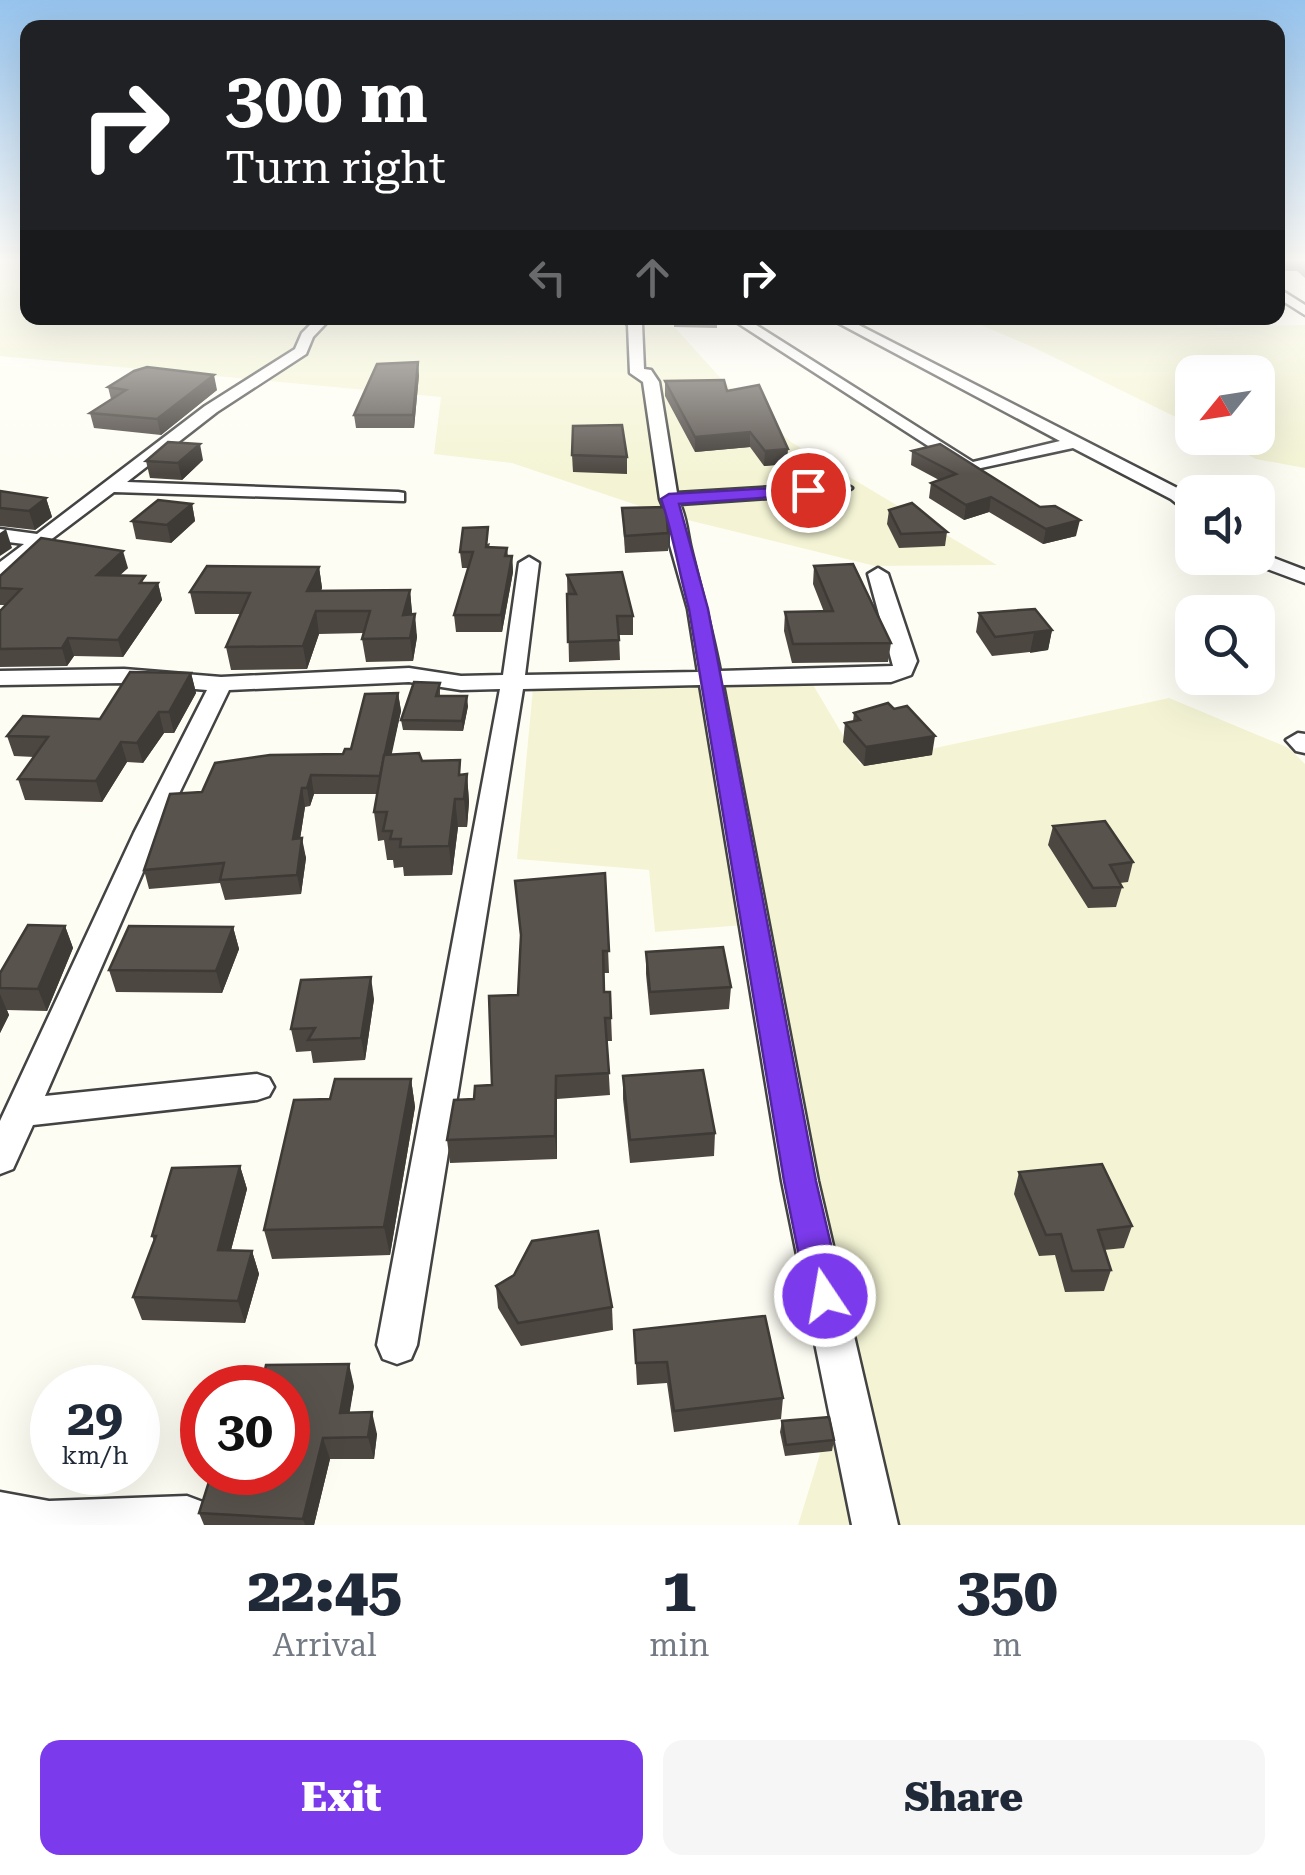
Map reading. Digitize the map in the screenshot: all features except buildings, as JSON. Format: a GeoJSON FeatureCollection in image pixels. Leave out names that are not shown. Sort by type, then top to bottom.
{"type":"FeatureCollection","features":[{"type":"Feature","properties":{"kind":"street"},"geometry":{"type":"LineString","coordinates":[[0,572],[210,409],[301,351],[311,332]]}},
{"type":"Feature","properties":{"kind":"street"},"geometry":{"type":"LineString","coordinates":[[634,332],[637,373],[646,373],[651,382],[669,499],[679,523],[680,545],[698,609],[800,1181],[875,1525]]}},
{"type":"Feature","properties":{"kind":"street"},"geometry":{"type":"LineString","coordinates":[[759,332],[981,472],[1075,442]]}},
{"type":"Feature","properties":{"kind":"street"},"geometry":{"type":"LineString","coordinates":[[863,332],[1175,494]]}},
{"type":"Feature","properties":{"kind":"street"},"geometry":{"type":"LineString","coordinates":[[113,486],[398,497]]}},
{"type":"Feature","properties":{"kind":"street"},"geometry":{"type":"LineString","coordinates":[[669,499],[843,488]]}},
{"type":"Feature","properties":{"kind":"street"},"geometry":{"type":"LineString","coordinates":[[0,535],[39,540]]}},
{"type":"Feature","properties":{"kind":"street"},"geometry":{"type":"LineString","coordinates":[[397,1345],[513,682],[530,563]]}},
{"type":"Feature","properties":{"kind":"street"},"geometry":{"type":"LineString","coordinates":[[1275,565],[1305,577]]}},
{"type":"Feature","properties":{"kind":"street"},"geometry":{"type":"LineString","coordinates":[[0,678],[124,676],[221,684],[409,675],[461,683],[891,675],[903,670],[906,662],[878,574]]}},
{"type":"Feature","properties":{"kind":"street"},"geometry":{"type":"LineString","coordinates":[[0,1160],[147,833],[221,684]]}},
{"type":"Feature","properties":{"kind":"street"},"geometry":{"type":"LineString","coordinates":[[24,1112],[257,1088]]}},
{"type":"Feature","properties":{"kind":"street"},"geometry":{"type":"LineString","coordinates":[[0,1514],[49,1523],[187,1518]]}},
{"type":"Feature","properties":{"kind":"green space"},"geometry":{"type":"Polygon","coordinates":[[[0,332],[679,332],[725,383],[791,442],[997,565],[875,566],[663,514],[512,463],[434,454],[441,397],[0,356],[0,332]]]}},
{"type":"Feature","properties":{"kind":"green space"},"geometry":{"type":"Polygon","coordinates":[[[998,332],[1305,332],[1305,468],[1248,455],[1275,455],[1275,355],[1175,355],[1175,417],[998,332]]]}},
{"type":"Feature","properties":{"kind":"green space"},"geometry":{"type":"Polygon","coordinates":[[[812,683],[860,764],[1169,698],[1289,748],[1305,764],[1305,1525],[798,1525],[837,1399],[745,925],[655,932],[649,870],[517,859],[533,688],[812,683]]]}},
{"type":"Feature","properties":{"kind":"route"},"geometry":{"type":"LineString","coordinates":[[808,490],[669,499],[679,523],[680,545],[698,609],[800,1181],[825,1296]]}}]}
